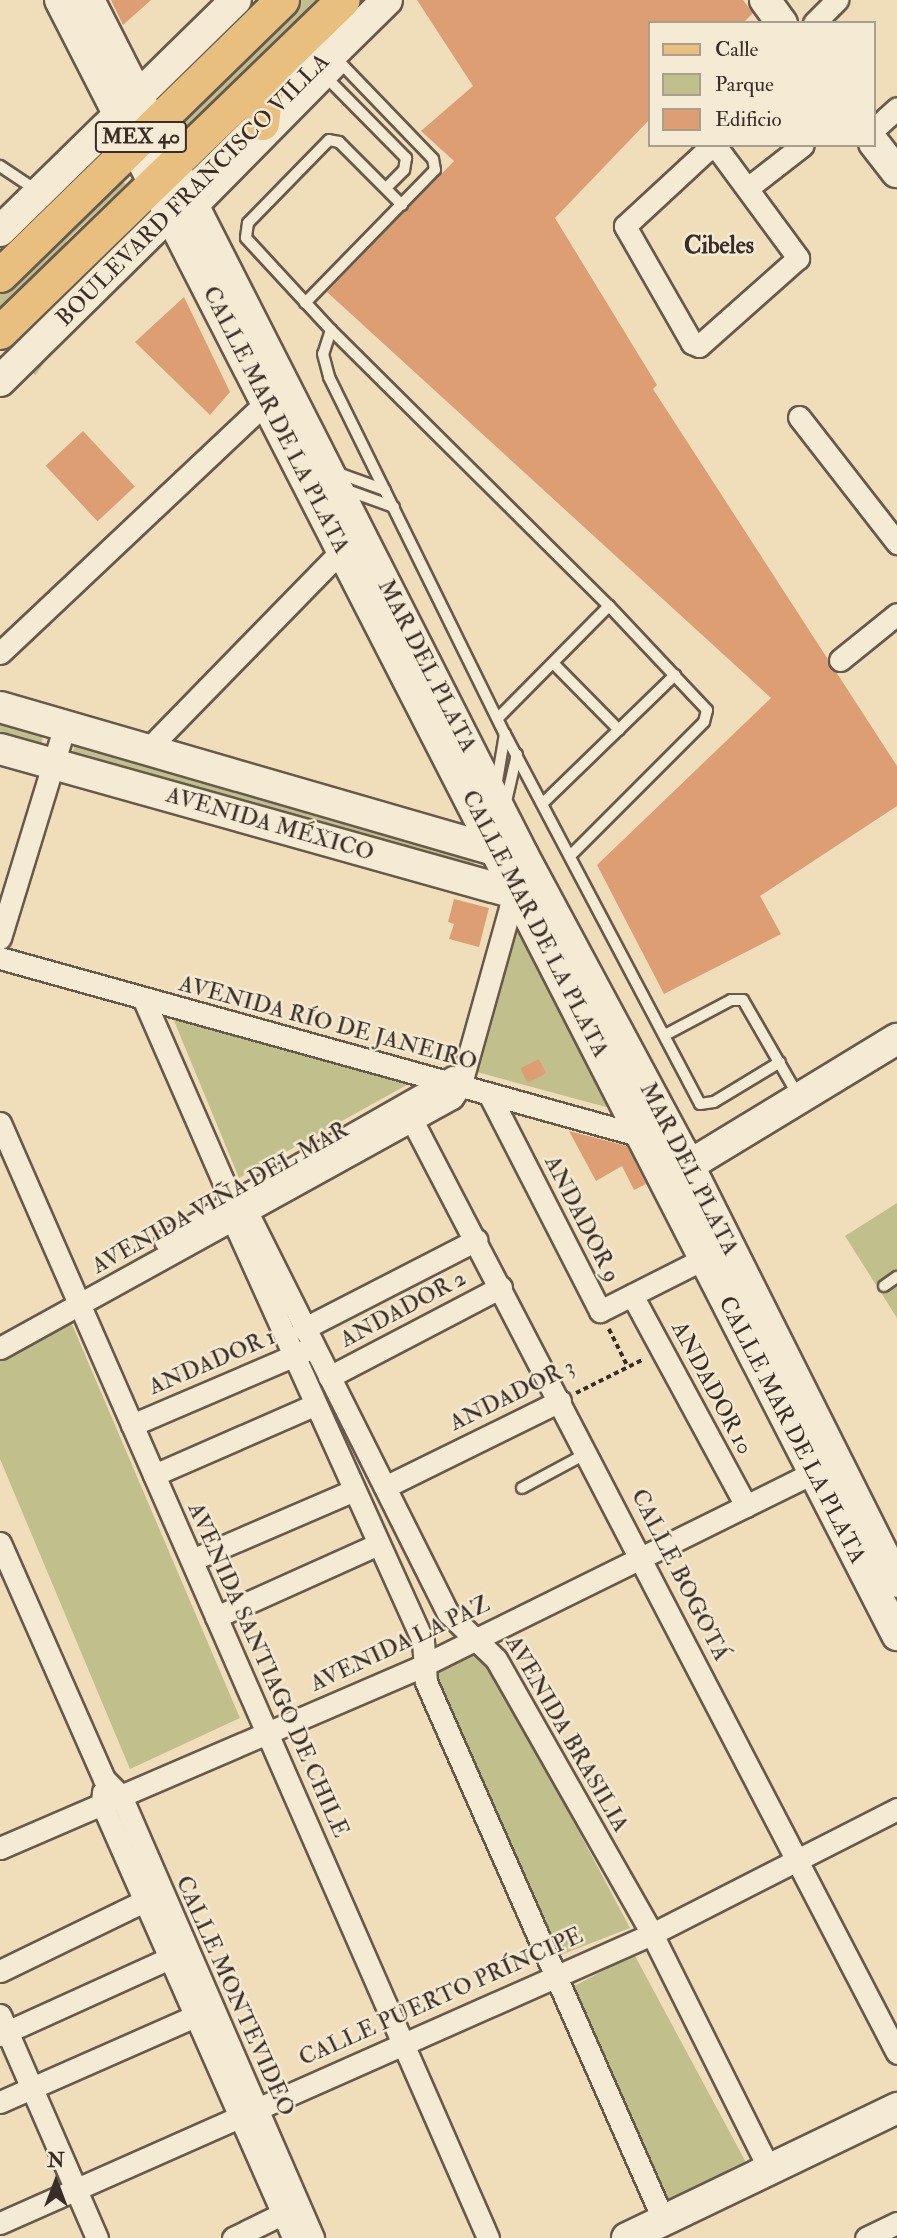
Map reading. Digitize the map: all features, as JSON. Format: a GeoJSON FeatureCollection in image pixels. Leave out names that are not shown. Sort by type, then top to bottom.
{"type":"FeatureCollection","features":[{"type":"Feature","properties":{"kind":"main road"},"geometry":{"type":"LineString","coordinates":[[61,0],[128,105]]}},
{"type":"Feature","properties":{"kind":"main road"},"geometry":{"type":"LineString","coordinates":[[89,0],[128,105]]}},
{"type":"Feature","properties":{"kind":"main road"},"geometry":{"type":"LineString","coordinates":[[0,230],[236,0]]}},
{"type":"Feature","properties":{"kind":"main road","name":"MEX 40"},"geometry":{"type":"LineString","coordinates":[[0,275],[282,0]]}},
{"type":"Feature","properties":{"kind":"main road","name":"BOULEVARD FRANCISCO VILLA"},"geometry":{"type":"LineString","coordinates":[[0,332],[342,0]]}},
{"type":"Feature","properties":{"kind":"main road","name":"BOULEVARD FRANCISCO VILLA"},"geometry":{"type":"LineString","coordinates":[[0,381],[185,209],[262,123],[335,66],[387,0]]}},
{"type":"Feature","properties":{"kind":"main road"},"geometry":{"type":"LineString","coordinates":[[765,0],[781,21]]}},
{"type":"Feature","properties":{"kind":"main road"},"geometry":{"type":"LineString","coordinates":[[262,123],[268,73]]}},
{"type":"Feature","properties":{"kind":"main road","name":"MAR DEL PLATA"},"geometry":{"type":"LineString","coordinates":[[128,105],[163,176],[185,209],[275,393],[330,477],[499,806],[510,853],[681,1181],[897,1582]]}},
{"type":"Feature","properties":{"kind":"main road"},"geometry":{"type":"LineString","coordinates":[[876,146],[897,172]]}},
{"type":"Feature","properties":{"kind":"main road","name":"CALLE MAR DE LA PLATA"},"geometry":{"type":"LineString","coordinates":[[275,393],[342,550],[510,853]]}},
{"type":"Feature","properties":{"kind":"main road","name":"AVENIDA MÉXICO"},"geometry":{"type":"LineString","coordinates":[[0,707],[510,853]]}},
{"type":"Feature","properties":{"kind":"main road","name":"AVENIDA MÉXICO"},"geometry":{"type":"LineString","coordinates":[[0,749],[529,889]]}},
{"type":"Feature","properties":{"kind":"main road","name":"CALLE MAR DE LA PLATA"},"geometry":{"type":"LineString","coordinates":[[529,889],[642,1136],[681,1181],[705,1258],[897,1635]]}},
{"type":"Feature","properties":{"kind":"main road"},"geometry":{"type":"LineString","coordinates":[[681,1181],[895,1051]]}},
{"type":"Feature","properties":{"kind":"main road"},"geometry":{"type":"LineString","coordinates":[[681,1181],[800,1098],[895,1051]]}},
{"type":"Feature","properties":{"kind":"main road"},"geometry":{"type":"LineString","coordinates":[[627,2238],[897,2108]]}},
{"type":"Feature","properties":{"kind":"street"},"geometry":{"type":"LineString","coordinates":[[816,21],[837,0]]}},
{"type":"Feature","properties":{"kind":"street"},"geometry":{"type":"LineString","coordinates":[[876,127],[897,108]]}},
{"type":"Feature","properties":{"kind":"street"},"geometry":{"type":"LineString","coordinates":[[749,187],[800,147]]}},
{"type":"Feature","properties":{"kind":"street"},"geometry":{"type":"LineString","coordinates":[[712,148],[719,150],[749,187],[798,258],[699,346],[692,343],[625,226],[629,218],[712,148]]}},
{"type":"Feature","properties":{"kind":"street"},"geometry":{"type":"LineString","coordinates":[[0,653],[275,393]]}},
{"type":"Feature","properties":{"kind":"street"},"geometry":{"type":"LineString","coordinates":[[799,417],[897,544]]}},
{"type":"Feature","properties":{"kind":"street"},"geometry":{"type":"LineString","coordinates":[[148,749],[342,550]]}},
{"type":"Feature","properties":{"kind":"street"},"geometry":{"type":"LineString","coordinates":[[841,660],[897,614]]}},
{"type":"Feature","properties":{"kind":"street"},"geometry":{"type":"LineString","coordinates":[[0,938],[65,726]]}},
{"type":"Feature","properties":{"kind":"street"},"geometry":{"type":"LineString","coordinates":[[456,1080],[510,908],[529,889]]}},
{"type":"Feature","properties":{"kind":"street","name":"AVENIDA RÍO DE JANEIRO"},"geometry":{"type":"LineString","coordinates":[[0,958],[144,1000],[456,1080],[489,1094],[642,1136]]}},
{"type":"Feature","properties":{"kind":"street","name":"AVENIDA BRASILIA"},"geometry":{"type":"LineString","coordinates":[[144,1000],[235,1206],[314,1405],[376,1545],[423,1642],[426,1682],[664,2221]]}},
{"type":"Feature","properties":{"kind":"street","name":"AVENIDA VIÑA DEL MAR"},"geometry":{"type":"LineString","coordinates":[[235,1206],[413,1122],[453,1098],[456,1080]]}},
{"type":"Feature","properties":{"kind":"street","name":"AVENIDA VIÑA DEL MAR"},"geometry":{"type":"LineString","coordinates":[[0,1348],[77,1298],[456,1080]]}},
{"type":"Feature","properties":{"kind":"street","name":"ANDADOR 9"},"geometry":{"type":"LineString","coordinates":[[489,1094],[600,1311]]}},
{"type":"Feature","properties":{"kind":"street","name":"CALLE BOGOTÁ"},"geometry":{"type":"LineString","coordinates":[[413,1122],[897,2053]]}},
{"type":"Feature","properties":{"kind":"street","name":"AVENIDA SANTIAGO DE CHILE"},"geometry":{"type":"LineString","coordinates":[[0,1123],[488,2238]]}},
{"type":"Feature","properties":{"kind":"street","name":"AVENIDA BRASILIA"},"geometry":{"type":"LineString","coordinates":[[235,1206],[329,1377],[448,1613],[466,1634],[478,1638],[496,1659],[652,1934],[770,2171]]}},
{"type":"Feature","properties":{"kind":"street","name":"ANDADOR 1"},"geometry":{"type":"LineString","coordinates":[[132,1425],[293,1356],[308,1338],[476,1240]]}},
{"type":"Feature","properties":{"kind":"street"},"geometry":{"type":"LineString","coordinates":[[600,1311],[705,1258]]}},
{"type":"Feature","properties":{"kind":"street","name":"ANDADOR 2"},"geometry":{"type":"LineString","coordinates":[[329,1377],[501,1287]]}},
{"type":"Feature","properties":{"kind":"street","name":"ANDADOR 10"},"geometry":{"type":"LineString","coordinates":[[632,1295],[746,1506]]}},
{"type":"Feature","properties":{"kind":"street","name":"AVENIDA VIÑA DEL MAR"},"geometry":{"type":"LineString","coordinates":[[0,1332],[77,1298]]}},
{"type":"Feature","properties":{"kind":"street","name":"ANDADOR 3"},"geometry":{"type":"LineString","coordinates":[[385,1487],[560,1401]]}},
{"type":"Feature","properties":{"kind":"street"},"geometry":{"type":"LineString","coordinates":[[154,1475],[314,1405]]}},
{"type":"Feature","properties":{"kind":"street","name":"AVENIDA LA PAZ"},"geometry":{"type":"LineString","coordinates":[[0,1848],[424,1665],[814,1472]]}},
{"type":"Feature","properties":{"kind":"street"},"geometry":{"type":"LineString","coordinates":[[191,1560],[352,1491]]}},
{"type":"Feature","properties":{"kind":"street","name":"CALLE MONTEVIDEO"},"geometry":{"type":"LineString","coordinates":[[0,1543],[104,1779],[146,1900],[194,2016],[313,2238]]}},
{"type":"Feature","properties":{"kind":"street"},"geometry":{"type":"LineString","coordinates":[[216,1617],[376,1545]]}},
{"type":"Feature","properties":{"kind":"street","name":"CALLE MONTEVIDEO"},"geometry":{"type":"LineString","coordinates":[[111,1800],[247,2111],[282,2214],[293,2238]]}},
{"type":"Feature","properties":{"kind":"street","name":"CALLE PUERTO PRÍNCIPE"},"geometry":{"type":"LineString","coordinates":[[0,2223],[247,2111],[652,1934],[897,1809]]}},
{"type":"Feature","properties":{"kind":"street"},"geometry":{"type":"LineString","coordinates":[[0,1972],[146,1900]]}},
{"type":"Feature","properties":{"kind":"street"},"geometry":{"type":"LineString","coordinates":[[97,2238],[32,2088],[2,2027],[170,1958]]}},
{"type":"Feature","properties":{"kind":"street"},"geometry":{"type":"LineString","coordinates":[[0,2102],[194,2016]]}},
{"type":"Feature","properties":{"kind":"street"},"geometry":{"type":"LineString","coordinates":[[233,2238],[282,2214]]}},
{"type":"Feature","properties":{"kind":"street"},"geometry":{"type":"LineString","coordinates":[[866,2238],[897,2223]]}},
{"type":"Feature","properties":{"kind":"lane"},"geometry":{"type":"LineString","coordinates":[[335,66],[406,158],[404,170],[386,188]]}},
{"type":"Feature","properties":{"kind":"lane"},"geometry":{"type":"LineString","coordinates":[[305,303],[433,174],[435,163],[335,66]]}},
{"type":"Feature","properties":{"kind":"lane"},"geometry":{"type":"LineString","coordinates":[[185,209],[335,66]]}},
{"type":"Feature","properties":{"kind":"lane"},"geometry":{"type":"LineString","coordinates":[[402,205],[339,142],[329,140],[248,223],[245,233],[249,243],[331,330],[609,606],[707,710],[704,722],[572,854]]}},
{"type":"Feature","properties":{"kind":"lane"},"geometry":{"type":"LineString","coordinates":[[0,166],[38,192]]}},
{"type":"Feature","properties":{"kind":"lane"},"geometry":{"type":"LineString","coordinates":[[331,330],[324,365],[505,734],[572,854],[664,1035],[703,1105],[780,1062]]}},
{"type":"Feature","properties":{"kind":"lane"},"geometry":{"type":"LineString","coordinates":[[330,477],[385,490]]}},
{"type":"Feature","properties":{"kind":"lane"},"geometry":{"type":"LineString","coordinates":[[330,477],[394,508]]}},
{"type":"Feature","properties":{"kind":"lane"},"geometry":{"type":"LineString","coordinates":[[498,718],[609,606]]}},
{"type":"Feature","properties":{"kind":"lane"},"geometry":{"type":"LineString","coordinates":[[553,663],[619,730]]}},
{"type":"Feature","properties":{"kind":"lane"},"geometry":{"type":"LineString","coordinates":[[543,803],[675,675]]}},
{"type":"Feature","properties":{"kind":"lane"},"geometry":{"type":"LineString","coordinates":[[499,806],[505,734]]}},
{"type":"Feature","properties":{"kind":"lane"},"geometry":{"type":"LineString","coordinates":[[499,806],[517,754]]}},
{"type":"Feature","properties":{"kind":"lane"},"geometry":{"type":"LineString","coordinates":[[664,1035],[737,998],[748,1004],[800,1098]]}},
{"type":"Feature","properties":{"kind":"lane"},"geometry":{"type":"LineString","coordinates":[[884,1286],[897,1278]]}},
{"type":"Feature","properties":{"kind":"lane"},"geometry":{"type":"LineString","coordinates":[[522,1488],[587,1453]]}},
{"type":"Feature","properties":{"kind":"path","name":"ANDADOR 9"},"geometry":{"type":"LineString","coordinates":[[600,1311],[628,1367]]}},
{"type":"Feature","properties":{"kind":"path","name":"ANDADOR 3"},"geometry":{"type":"LineString","coordinates":[[560,1401],[662,1350]]}},
{"type":"Feature","properties":{"kind":"green space"},"geometry":{"type":"Polygon","coordinates":[[[289,0],[323,0],[189,128],[177,120],[289,0]]]}},
{"type":"Feature","properties":{"kind":"green space"},"geometry":{"type":"Polygon","coordinates":[[[116,178],[126,184],[67,240],[50,268],[0,322],[0,290],[116,178]]]}},
{"type":"Feature","properties":{"kind":"green space"},"geometry":{"type":"Polygon","coordinates":[[[138,210],[149,218],[35,375],[24,367],[138,210]]]}},
{"type":"Feature","properties":{"kind":"green space"},"geometry":{"type":"Polygon","coordinates":[[[0,716],[43,732],[42,742],[38,747],[0,740],[0,716]]]}},
{"type":"Feature","properties":{"kind":"green space"},"geometry":{"type":"Polygon","coordinates":[[[75,743],[471,855],[475,865],[471,872],[72,756],[75,743]]]}},
{"type":"Feature","properties":{"kind":"green space"},"geometry":{"type":"Polygon","coordinates":[[[518,920],[617,1110],[473,1071],[518,920]]]}},
{"type":"Feature","properties":{"kind":"green space"},"geometry":{"type":"Polygon","coordinates":[[[170,1011],[412,1082],[239,1178],[170,1011]]]}},
{"type":"Feature","properties":{"kind":"green space"},"geometry":{"type":"Polygon","coordinates":[[[879,1059],[883,1066],[712,1172],[707,1164],[879,1059]]]}},
{"type":"Feature","properties":{"kind":"green space"},"geometry":{"type":"Polygon","coordinates":[[[897,1203],[897,1318],[845,1236],[897,1203]]]}},
{"type":"Feature","properties":{"kind":"green space"},"geometry":{"type":"Polygon","coordinates":[[[71,1322],[240,1718],[130,1769],[0,1459],[0,1360],[71,1322]]]}},
{"type":"Feature","properties":{"kind":"green space"},"geometry":{"type":"Polygon","coordinates":[[[482,1649],[630,1928],[558,1956],[431,1671],[482,1649]]]}},
{"type":"Feature","properties":{"kind":"green space"},"geometry":{"type":"Polygon","coordinates":[[[634,1954],[749,2168],[669,2207],[569,1989],[634,1954]]]}},
{"type":"Feature","properties":{"kind":"building"},"geometry":{"type":"Polygon","coordinates":[[[111,0],[151,0],[123,25],[111,0]]]}},
{"type":"Feature","properties":{"kind":"building"},"geometry":{"type":"Polygon","coordinates":[[[417,0],[743,0],[753,13],[745,21],[648,21],[648,121],[555,218],[657,385],[653,389],[897,766],[897,806],[760,896],[781,934],[664,994],[597,865],[771,698],[327,292],[454,161],[421,131],[473,86],[417,0]]]}},
{"type":"Feature","properties":{"kind":"building"},"geometry":{"type":"Polygon","coordinates":[[[184,297],[230,392],[210,415],[135,342],[184,297]]]}},
{"type":"Feature","properties":{"kind":"building"},"geometry":{"type":"Polygon","coordinates":[[[83,431],[135,487],[98,521],[46,466],[83,431]]]}},
{"type":"Feature","properties":{"kind":"building"},"geometry":{"type":"Polygon","coordinates":[[[454,899],[489,908],[479,947],[449,939],[454,924],[448,922],[454,899]]]}},
{"type":"Feature","properties":{"kind":"building"},"geometry":{"type":"Polygon","coordinates":[[[539,1059],[546,1073],[528,1083],[520,1069],[539,1059]]]}},
{"type":"Feature","properties":{"kind":"building"},"geometry":{"type":"Polygon","coordinates":[[[569,1131],[627,1146],[646,1184],[634,1190],[622,1166],[596,1181],[569,1131]]]}},
{"type":"Feature","properties":{"kind":"district","name":"Cibeles"},"geometry":{"type":"Point","coordinates":[719,246]}}]}
